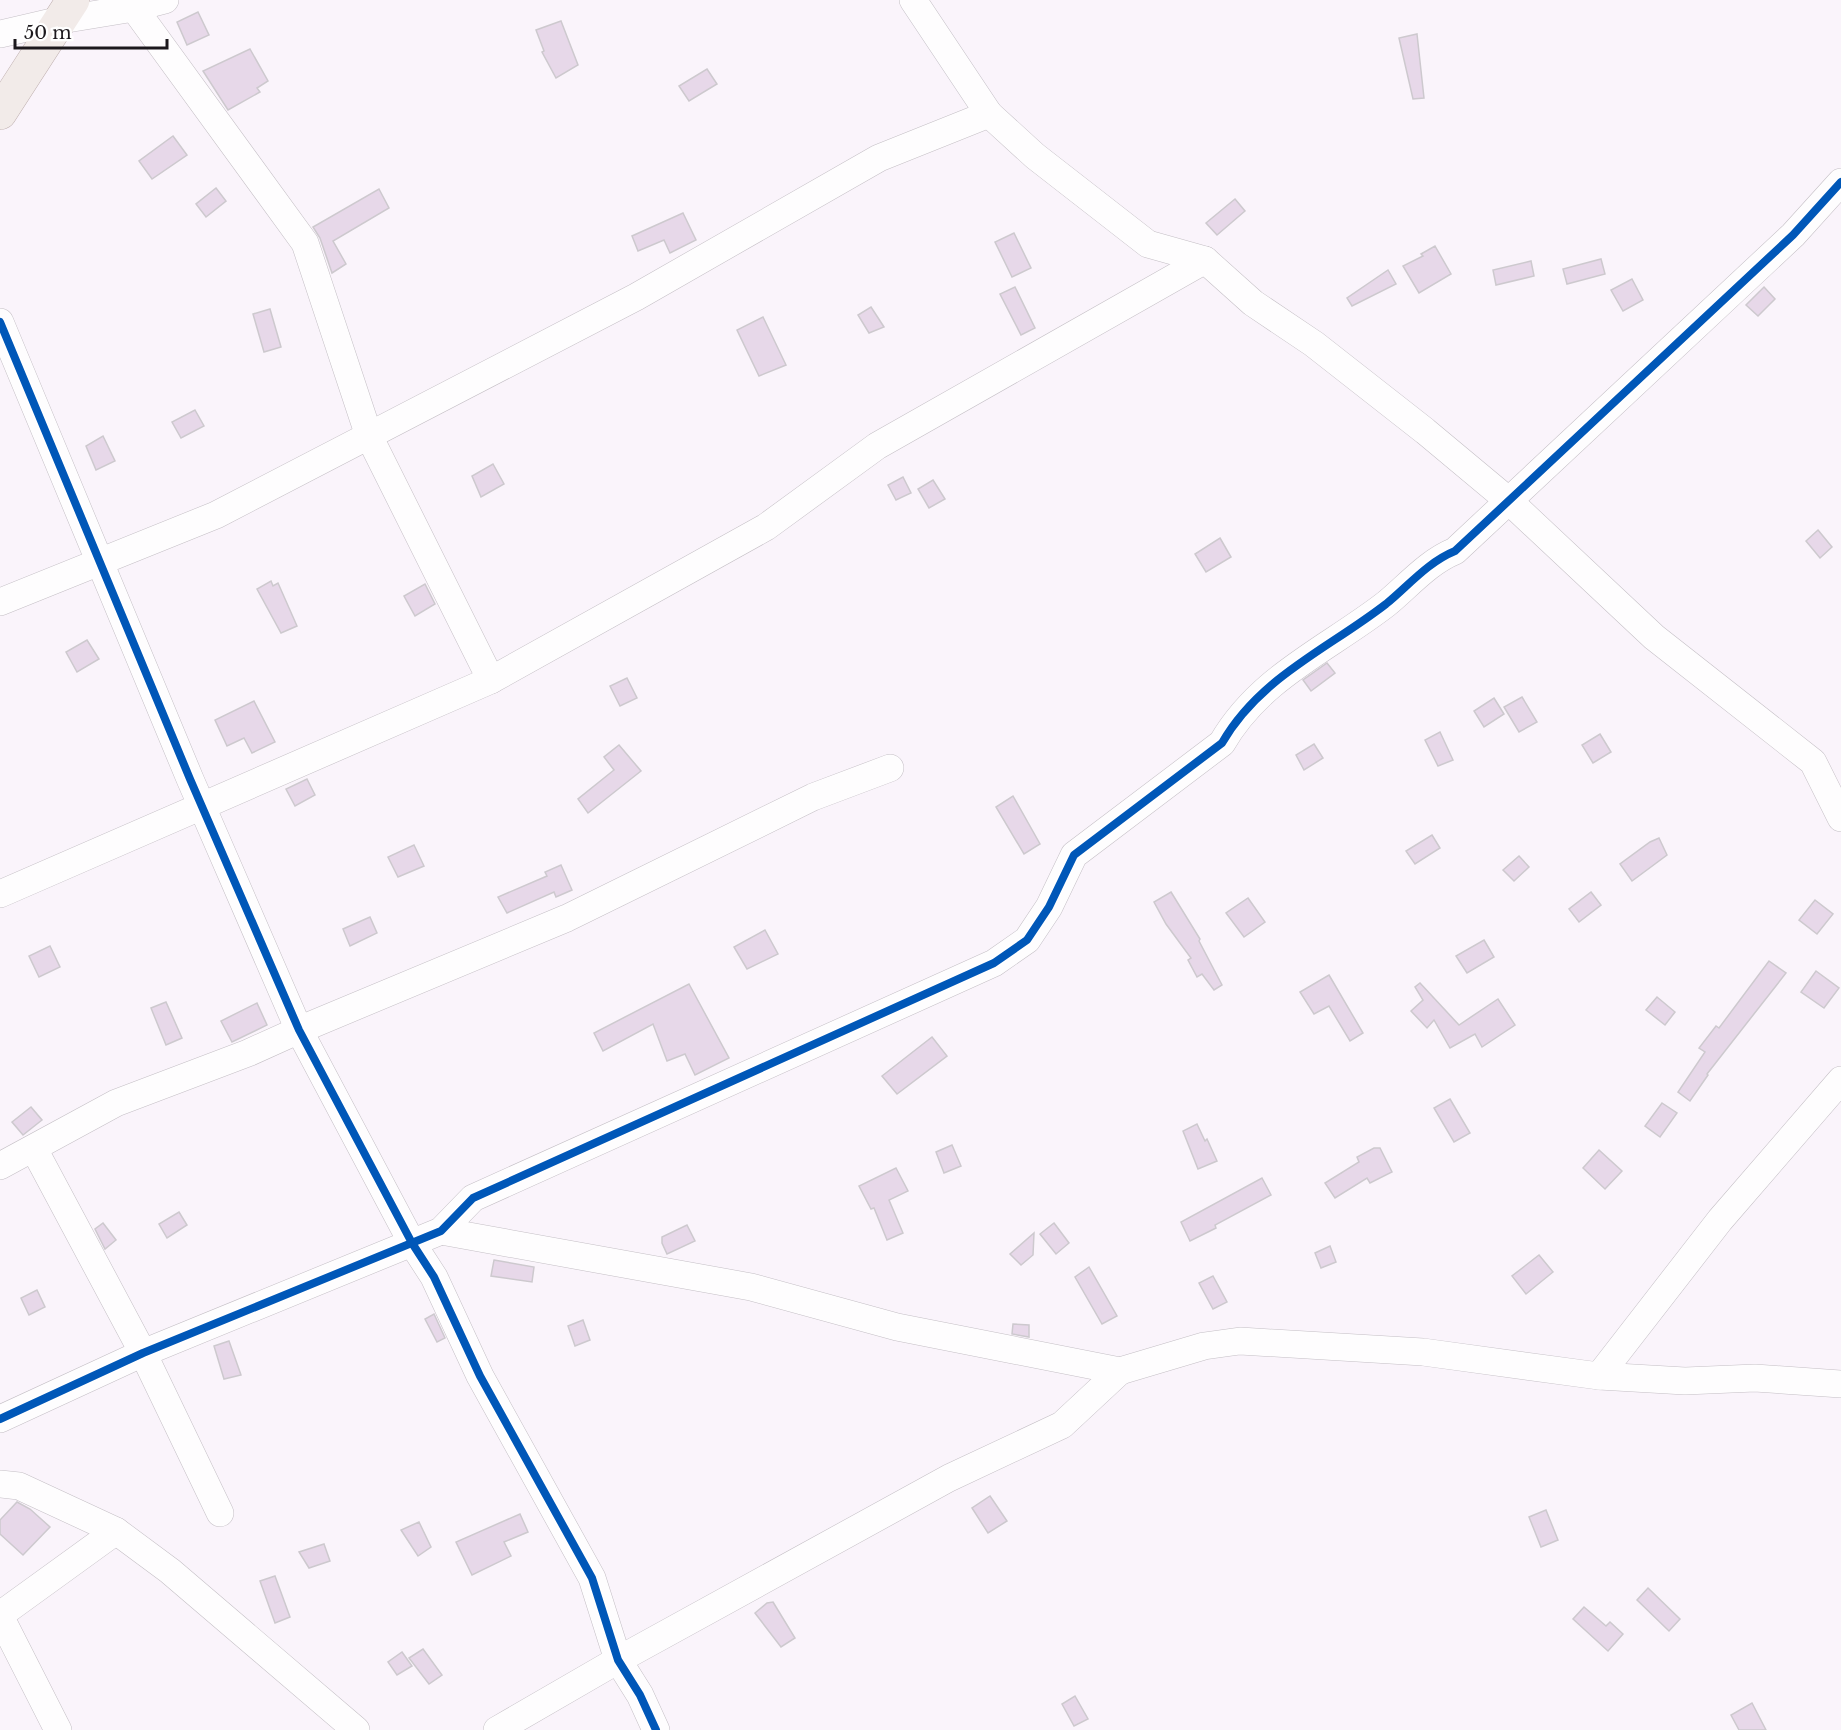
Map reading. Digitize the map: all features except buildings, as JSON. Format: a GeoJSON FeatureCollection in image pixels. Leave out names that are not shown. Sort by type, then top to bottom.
{"type":"FeatureCollection","features":[{"type":"Feature","properties":{"kind":"main road"},"geometry":{"type":"LineString","coordinates":[[0,113],[67,10]]}},
{"type":"Feature","properties":{"kind":"street"},"geometry":{"type":"LineString","coordinates":[[0,34],[67,10],[134,8],[165,0]]}},
{"type":"Feature","properties":{"kind":"street"},"geometry":{"type":"LineString","coordinates":[[913,0],[989,114],[1035,156],[1148,244],[1205,260],[1253,303],[1342,366],[1425,431],[1509,501],[1654,638],[1813,762],[1841,818]]}},
{"type":"Feature","properties":{"kind":"street"},"geometry":{"type":"LineString","coordinates":[[134,8],[305,243],[369,436],[491,680]]}},
{"type":"Feature","properties":{"kind":"street"},"geometry":{"type":"LineString","coordinates":[[0,602],[216,515],[636,297],[879,158],[989,114]]}},
{"type":"Feature","properties":{"kind":"street"},"geometry":{"type":"LineString","coordinates":[[0,1419],[143,1353],[441,1231],[474,1197],[994,963],[1027,940],[1049,907],[1074,855],[1222,743],[1234,723],[1280,677],[1384,605],[1440,557],[1455,551],[1793,235],[1841,182]]}},
{"type":"Feature","properties":{"kind":"street"},"geometry":{"type":"LineString","coordinates":[[0,894],[491,680],[766,527],[877,446],[1205,260]]}},
{"type":"Feature","properties":{"kind":"street"},"geometry":{"type":"LineString","coordinates":[[0,322],[202,805],[299,1030],[412,1242],[434,1277],[480,1376],[592,1578],[618,1660],[640,1695],[656,1730]]}},
{"type":"Feature","properties":{"kind":"street"},"geometry":{"type":"LineString","coordinates":[[0,1166],[116,1103],[248,1053],[567,918],[813,797],[890,768]]}},
{"type":"Feature","properties":{"kind":"street"},"geometry":{"type":"LineString","coordinates":[[1599,1377],[1720,1220],[1841,1080]]}},
{"type":"Feature","properties":{"kind":"street"},"geometry":{"type":"LineString","coordinates":[[34,1149],[143,1353],[220,1513]]}},
{"type":"Feature","properties":{"kind":"street"},"geometry":{"type":"LineString","coordinates":[[441,1231],[751,1287],[897,1327],[1120,1371]]}},
{"type":"Feature","properties":{"kind":"street"},"geometry":{"type":"LineString","coordinates":[[497,1730],[618,1660],[949,1478],[1062,1425],[1120,1371],[1204,1346],[1240,1341],[1423,1352],[1599,1377],[1684,1381],[1755,1378],[1841,1384]]}},
{"type":"Feature","properties":{"kind":"street"},"geometry":{"type":"LineString","coordinates":[[0,1484],[19,1486],[116,1531],[170,1572],[356,1730]]}},
{"type":"Feature","properties":{"kind":"street"},"geometry":{"type":"LineString","coordinates":[[58,1730],[0,1615],[116,1531]]}},
{"type":"Feature","properties":{"kind":"cycle path"},"geometry":{"type":"LineString","coordinates":[[0,1419],[143,1353],[441,1231],[473,1198],[994,963],[1027,940],[1049,907],[1074,855],[1222,743],[1238,720],[1275,682],[1386,604],[1436,561],[1455,551],[1793,235],[1841,182]]}},
{"type":"Feature","properties":{"kind":"cycle path"},"geometry":{"type":"LineString","coordinates":[[0,322],[190,779],[299,1030],[412,1243],[434,1277],[480,1376],[592,1578],[618,1660],[640,1695],[656,1730]]}}]}
